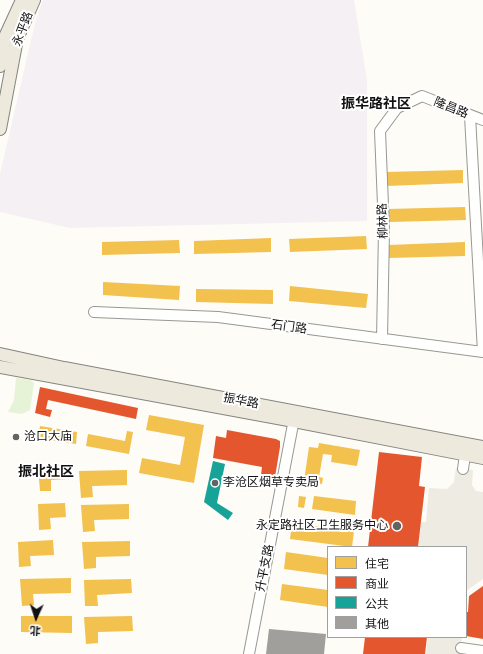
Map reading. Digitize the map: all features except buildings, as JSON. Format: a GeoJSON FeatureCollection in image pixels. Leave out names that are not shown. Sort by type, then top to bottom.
{"type":"FeatureCollection","features":[{"type":"Feature","properties":{"kind":"main road","name":"永平路"},"geometry":{"type":"LineString","coordinates":[[0,66],[7,37],[22,0]]}},
{"type":"Feature","properties":{"kind":"main road","name":"永平路"},"geometry":{"type":"LineString","coordinates":[[0,129],[7,37],[34,0]]}},
{"type":"Feature","properties":{"kind":"main road","name":"振华路"},"geometry":{"type":"LineString","coordinates":[[0,354],[483,458]]}},
{"type":"Feature","properties":{"kind":"main road","name":"振华路"},"geometry":{"type":"LineString","coordinates":[[0,367],[483,447]]}},
{"type":"Feature","properties":{"kind":"street","name":"隆昌路"},"geometry":{"type":"LineString","coordinates":[[397,108],[422,96],[483,120]]}},
{"type":"Feature","properties":{"kind":"street","name":"柳林路"},"geometry":{"type":"LineString","coordinates":[[382,340],[384,230],[380,131],[397,108]]}},
{"type":"Feature","properties":{"kind":"street"},"geometry":{"type":"LineString","coordinates":[[470,116],[483,352]]}},
{"type":"Feature","properties":{"kind":"street","name":"石门路"},"geometry":{"type":"LineString","coordinates":[[94,312],[218,317],[382,340],[483,352]]}},
{"type":"Feature","properties":{"kind":"street","name":"升平支路"},"geometry":{"type":"LineString","coordinates":[[249,654],[295,417]]}},
{"type":"Feature","properties":{"kind":"street"},"geometry":{"type":"LineString","coordinates":[[463,469],[465,455]]}},
{"type":"Feature","properties":{"kind":"street"},"geometry":{"type":"LineString","coordinates":[[461,648],[483,651]]}},
{"type":"Feature","properties":{"kind":"shaded area"},"geometry":{"type":"Polygon","coordinates":[[[43,0],[354,0],[367,80],[367,221],[70,228],[0,212],[0,174],[36,19],[43,0]]]}},
{"type":"Feature","properties":{"kind":"shaded area"},"geometry":{"type":"Polygon","coordinates":[[[456,468],[473,470],[472,485],[476,491],[483,492],[483,579],[467,590],[467,546],[419,546],[421,522],[426,522],[429,488],[447,489],[454,482],[456,468]]]}},
{"type":"Feature","properties":{"kind":"shaded area"},"geometry":{"type":"Polygon","coordinates":[[[428,638],[462,638],[460,654],[426,654],[428,638]]]}},
{"type":"Feature","properties":{"kind":"green space"},"geometry":{"type":"Polygon","coordinates":[[[16,378],[31,380],[34,383],[30,410],[22,414],[8,412],[14,400],[16,378]]]}},
{"type":"Feature","properties":{"kind":"place","name":"沧口大庙"},"geometry":{"type":"Point","coordinates":[16,437]}},
{"type":"Feature","properties":{"kind":"place","name":"李沧区烟草专卖局"},"geometry":{"type":"Point","coordinates":[215,483]}},
{"type":"Feature","properties":{"kind":"place","name":"永定路社区卫生服务中心"},"geometry":{"type":"Point","coordinates":[397,526]}},
{"type":"Feature","properties":{"kind":"district","name":"振华路社区"},"geometry":{"type":"Point","coordinates":[376,104]}},
{"type":"Feature","properties":{"kind":"district","name":"振北社区"},"geometry":{"type":"Point","coordinates":[46,472]}}]}
